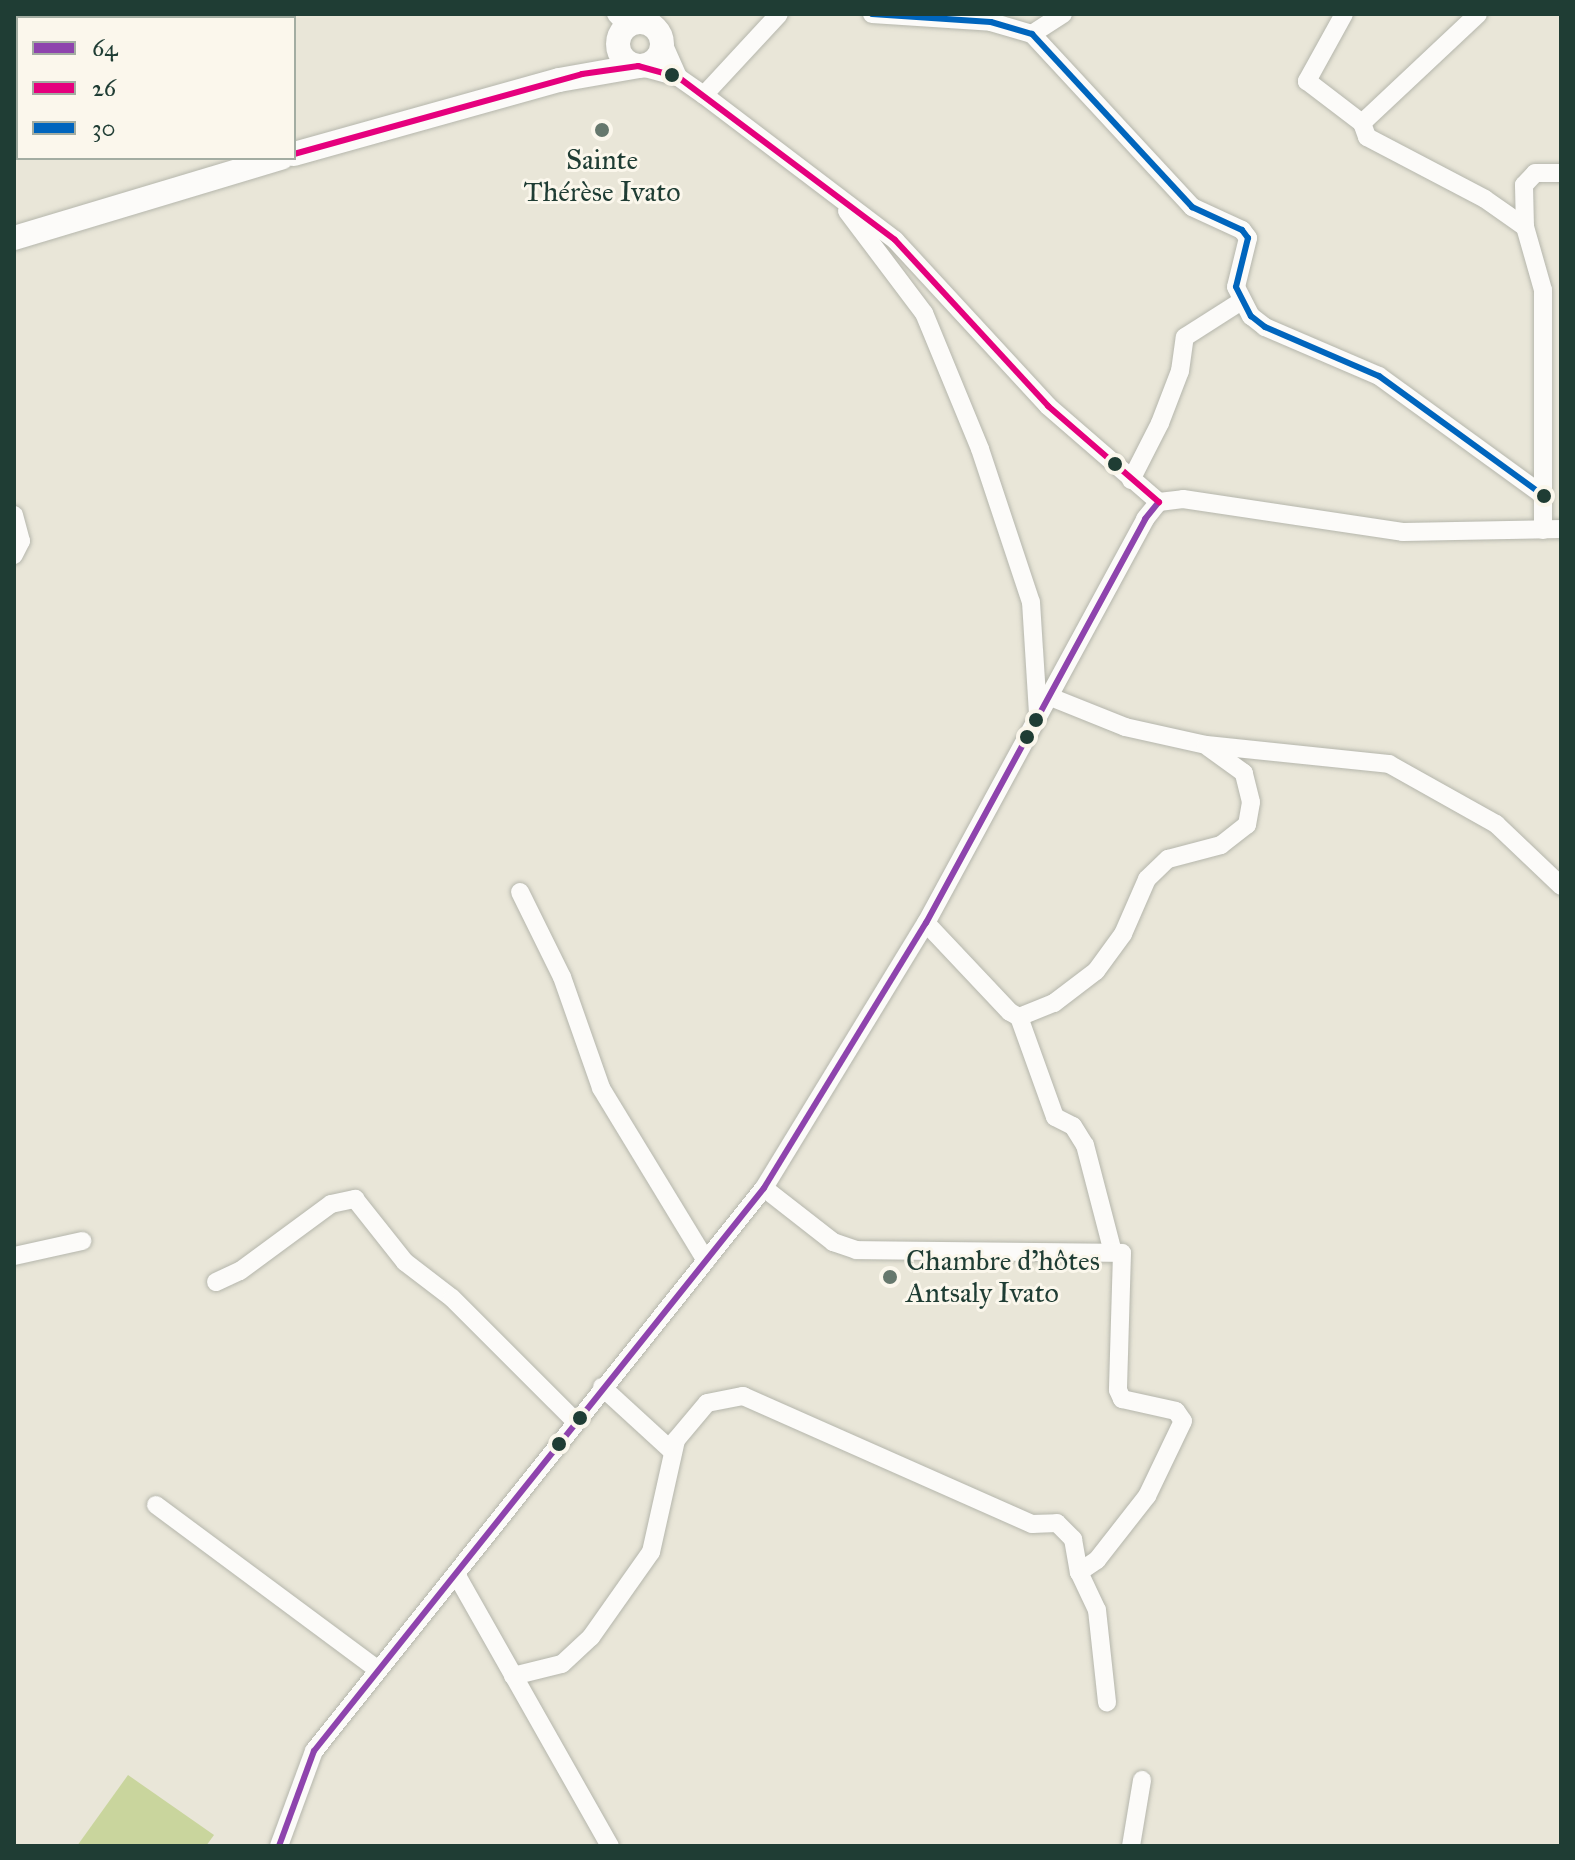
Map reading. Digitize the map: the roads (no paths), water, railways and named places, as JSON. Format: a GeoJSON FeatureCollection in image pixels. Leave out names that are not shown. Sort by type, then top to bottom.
{"type":"FeatureCollection","features":[{"type":"Feature","properties":{"kind":"main road"},"geometry":{"type":"LineString","coordinates":[[296,153],[582,74],[638,66],[656,60],[657,28],[646,23],[623,24],[582,74]]}},
{"type":"Feature","properties":{"kind":"main road"},"geometry":{"type":"LineString","coordinates":[[623,24],[623,59],[638,66]]}},
{"type":"Feature","properties":{"kind":"main road"},"geometry":{"type":"LineString","coordinates":[[14,238],[274,160]]}},
{"type":"Feature","properties":{"kind":"street"},"geometry":{"type":"LineString","coordinates":[[704,95],[779,14]]}},
{"type":"Feature","properties":{"kind":"street"},"geometry":{"type":"LineString","coordinates":[[872,14],[989,18],[1032,34],[1192,207],[1242,230],[1248,238],[1237,272],[1240,302],[1265,327],[1379,376],[1544,496]]}},
{"type":"Feature","properties":{"kind":"street"},"geometry":{"type":"LineString","coordinates":[[1032,34],[1063,14]]}},
{"type":"Feature","properties":{"kind":"street"},"geometry":{"type":"LineString","coordinates":[[1344,14],[1307,81],[1362,123],[1367,137],[1485,199],[1525,227]]}},
{"type":"Feature","properties":{"kind":"street"},"geometry":{"type":"LineString","coordinates":[[1362,123],[1478,14]]}},
{"type":"Feature","properties":{"kind":"street"},"geometry":{"type":"LineString","coordinates":[[657,28],[678,77]]}},
{"type":"Feature","properties":{"kind":"street"},"geometry":{"type":"LineString","coordinates":[[638,66],[678,77],[704,95],[915,259],[1048,406],[1159,502]]}},
{"type":"Feature","properties":{"kind":"street"},"geometry":{"type":"LineString","coordinates":[[279,1846],[314,1751],[764,1188],[926,923],[1030,738],[1038,714],[1145,519],[1159,502],[1183,499],[1403,532],[1552,530],[1544,496],[1543,290],[1525,227],[1524,185],[1535,173],[1561,173]]}},
{"type":"Feature","properties":{"kind":"street"},"geometry":{"type":"LineString","coordinates":[[842,203],[924,313],[980,449],[1031,602],[1038,714]]}},
{"type":"Feature","properties":{"kind":"street"},"geometry":{"type":"LineString","coordinates":[[1131,480],[1160,423],[1180,371],[1185,337],[1240,302]]}},
{"type":"Feature","properties":{"kind":"street"},"geometry":{"type":"LineString","coordinates":[[14,515],[21,541],[14,555]]}},
{"type":"Feature","properties":{"kind":"street"},"geometry":{"type":"LineString","coordinates":[[1048,696],[1125,727],[1206,745],[1389,764],[1496,824],[1561,886]]}},
{"type":"Feature","properties":{"kind":"street"},"geometry":{"type":"LineString","coordinates":[[1019,1017],[1054,1003],[1096,971],[1123,934],[1147,879],[1168,859],[1221,845],[1247,825],[1251,802],[1244,773],[1206,745]]}},
{"type":"Feature","properties":{"kind":"street"},"geometry":{"type":"LineString","coordinates":[[520,892],[562,977],[601,1088],[706,1261]]}},
{"type":"Feature","properties":{"kind":"street"},"geometry":{"type":"LineString","coordinates":[[926,923],[1019,1017],[1055,1117],[1073,1126],[1085,1145],[1112,1249]]}},
{"type":"Feature","properties":{"kind":"street"},"geometry":{"type":"LineString","coordinates":[[764,1188],[833,1242],[856,1250],[1112,1249],[1122,1253],[1118,1390],[1122,1399],[1176,1411],[1183,1421],[1147,1496],[1097,1560],[1079,1572]]}},
{"type":"Feature","properties":{"kind":"street"},"geometry":{"type":"LineString","coordinates":[[216,1282],[240,1271],[331,1204],[355,1199],[405,1262],[452,1298],[575,1421]]}},
{"type":"Feature","properties":{"kind":"street"},"geometry":{"type":"LineString","coordinates":[[14,1256],[82,1241]]}},
{"type":"Feature","properties":{"kind":"street"},"geometry":{"type":"LineString","coordinates":[[602,1387],[673,1452]]}},
{"type":"Feature","properties":{"kind":"street"},"geometry":{"type":"LineString","coordinates":[[513,1676],[562,1664],[591,1637],[651,1552],[676,1440],[707,1403],[743,1396],[1032,1524],[1057,1523],[1073,1539],[1079,1572],[1097,1610],[1107,1702]]}},
{"type":"Feature","properties":{"kind":"street"},"geometry":{"type":"LineString","coordinates":[[156,1505],[377,1669]]}},
{"type":"Feature","properties":{"kind":"street"},"geometry":{"type":"LineString","coordinates":[[456,1574],[610,1846]]}},
{"type":"Feature","properties":{"kind":"street"},"geometry":{"type":"LineString","coordinates":[[1131,1846],[1142,1780]]}},
{"type":"Feature","properties":{"kind":"place","name":"Sainte Thérèse Ivato"},"geometry":{"type":"Point","coordinates":[602,130]}},
{"type":"Feature","properties":{"kind":"place","name":"Chambre d'hôtes Antsaly Ivato"},"geometry":{"type":"Point","coordinates":[890,1277]}}]}
